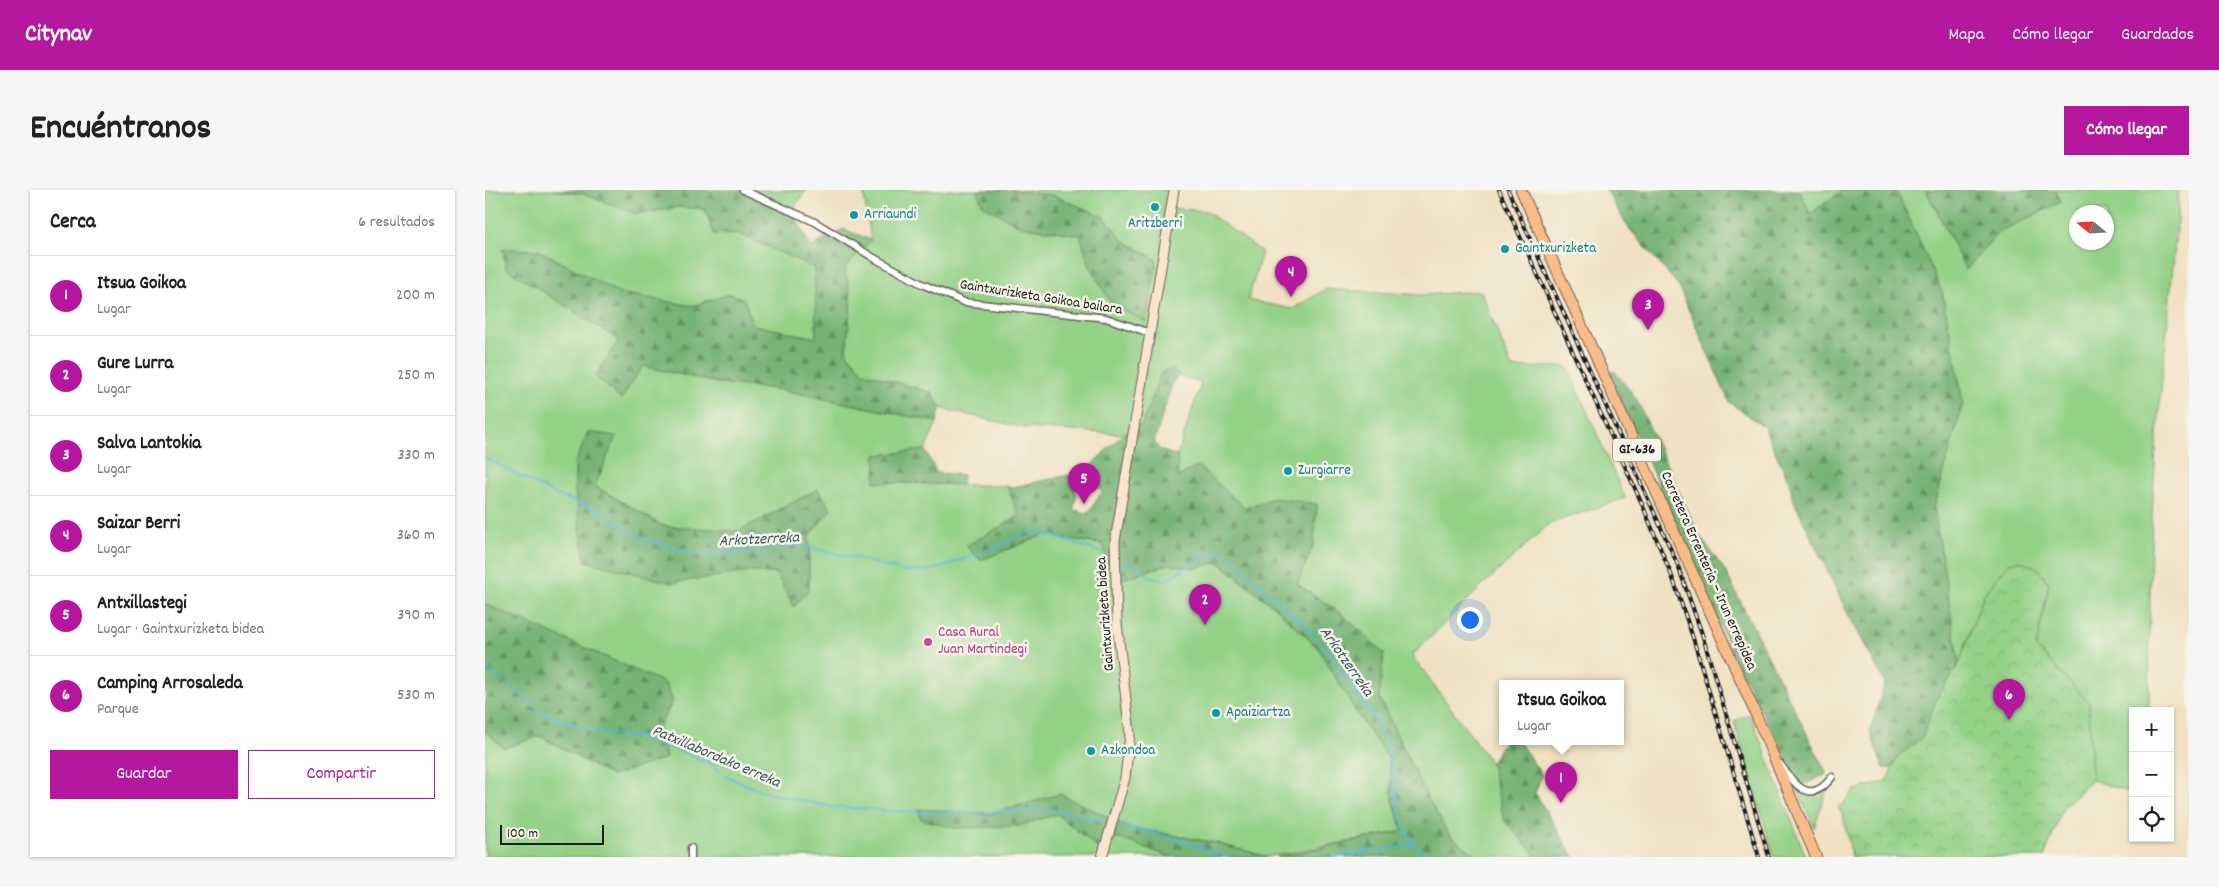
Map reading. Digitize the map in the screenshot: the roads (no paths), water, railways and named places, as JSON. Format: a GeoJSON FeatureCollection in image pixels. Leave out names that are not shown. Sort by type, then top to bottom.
{"type":"FeatureCollection","features":[{"type":"Feature","properties":{"kind":"main road","name":"Gaintxurizketa bidea"},"geometry":{"type":"LineString","coordinates":[[1102,857],[1125,778],[1129,749],[1130,719],[1115,592],[1115,541],[1173,190]]}},
{"type":"Feature","properties":{"kind":"main road","name":"Carretera Errenteria – Irun errepidea"},"geometry":{"type":"LineString","coordinates":[[1521,190],[1773,753],[1817,857]]}},
{"type":"Feature","properties":{"kind":"main road"},"geometry":{"type":"LineString","coordinates":[[1798,812],[1799,827],[1810,857]]}},
{"type":"Feature","properties":{"kind":"main road"},"geometry":{"type":"LineString","coordinates":[[1807,834],[1814,839],[1823,857]]}},
{"type":"Feature","properties":{"kind":"street","name":"Gaintxurizketa Goikoa bailara"},"geometry":{"type":"LineString","coordinates":[[743,190],[815,222],[873,258],[921,284],[964,302],[1106,318],[1150,332]]}},
{"type":"Feature","properties":{"kind":"street"},"geometry":{"type":"LineString","coordinates":[[1773,753],[1801,790],[1811,792],[1819,790],[1832,776]]}},
{"type":"Feature","properties":{"kind":"street"},"geometry":{"type":"LineString","coordinates":[[691,848],[691,857]]}},
{"type":"Feature","properties":{"kind":"waterway","name":"Arkotzerreka"},"geometry":{"type":"LineString","coordinates":[[485,458],[555,494],[597,510],[649,541],[700,554],[754,552],[796,545],[857,558],[903,571],[933,570],[999,547],[1025,532],[1053,536],[1103,553]]}},
{"type":"Feature","properties":{"kind":"waterway","name":"Arkotzerreka"},"geometry":{"type":"LineString","coordinates":[[1123,561],[1150,576],[1165,581],[1204,555],[1225,553],[1315,635],[1372,714],[1387,741],[1402,823],[1414,845],[1429,857]]}},
{"type":"Feature","properties":{"kind":"waterway","name":"Patxillabordako erreka"},"geometry":{"type":"LineString","coordinates":[[485,667],[545,714],[596,732],[638,737],[680,751],[710,763],[726,776],[767,793],[833,807],[928,813],[1055,810],[1105,821]]}},
{"type":"Feature","properties":{"kind":"waterway","name":"Patxillabordako erreka"},"geometry":{"type":"LineString","coordinates":[[1117,824],[1166,836],[1228,857]]}},
{"type":"Feature","properties":{"kind":"waterway","name":"Patxillabordako erreka"},"geometry":{"type":"LineString","coordinates":[[1333,857],[1414,845]]}},
{"type":"Feature","properties":{"kind":"railway"},"geometry":{"type":"LineString","coordinates":[[1499,190],[1642,504],[1673,579],[1693,638],[1759,857]]}},
{"type":"Feature","properties":{"kind":"railway"},"geometry":{"type":"LineString","coordinates":[[1508,190],[1677,563],[1702,634],[1769,857]]}},
{"type":"Feature","properties":{"kind":"place","name":"Aritzberri"},"geometry":{"type":"Point","coordinates":[1155,207]}},
{"type":"Feature","properties":{"kind":"place","name":"Arriaundi"},"geometry":{"type":"Point","coordinates":[854,215]}},
{"type":"Feature","properties":{"kind":"place","name":"Gaintxurizketa"},"geometry":{"type":"Point","coordinates":[1505,249]}},
{"type":"Feature","properties":{"kind":"place","name":"Saizar Berri"},"geometry":{"type":"Point","coordinates":[1291,297]}},
{"type":"Feature","properties":{"kind":"place","name":"Salva Lantokia"},"geometry":{"type":"Point","coordinates":[1648,330]}},
{"type":"Feature","properties":{"kind":"place","name":"Zurgiarre"},"geometry":{"type":"Point","coordinates":[1288,471]}},
{"type":"Feature","properties":{"kind":"place","name":"Antxillastegi"},"geometry":{"type":"Point","coordinates":[1084,504]}},
{"type":"Feature","properties":{"kind":"place","name":"Gure Lurra"},"geometry":{"type":"Point","coordinates":[1205,625]}},
{"type":"Feature","properties":{"kind":"place","name":"Casa Rural Juan Martindegi"},"geometry":{"type":"Point","coordinates":[928,642]}},
{"type":"Feature","properties":{"kind":"place","name":"Apaiziartza"},"geometry":{"type":"Point","coordinates":[1216,713]}},
{"type":"Feature","properties":{"kind":"place","name":"Camping Arrosaleda"},"geometry":{"type":"Point","coordinates":[2009,720]}},
{"type":"Feature","properties":{"kind":"place","name":"Azkondoa"},"geometry":{"type":"Point","coordinates":[1091,751]}},
{"type":"Feature","properties":{"kind":"place","name":"Itsua Goikoa"},"geometry":{"type":"Point","coordinates":[1561,803]}}]}
